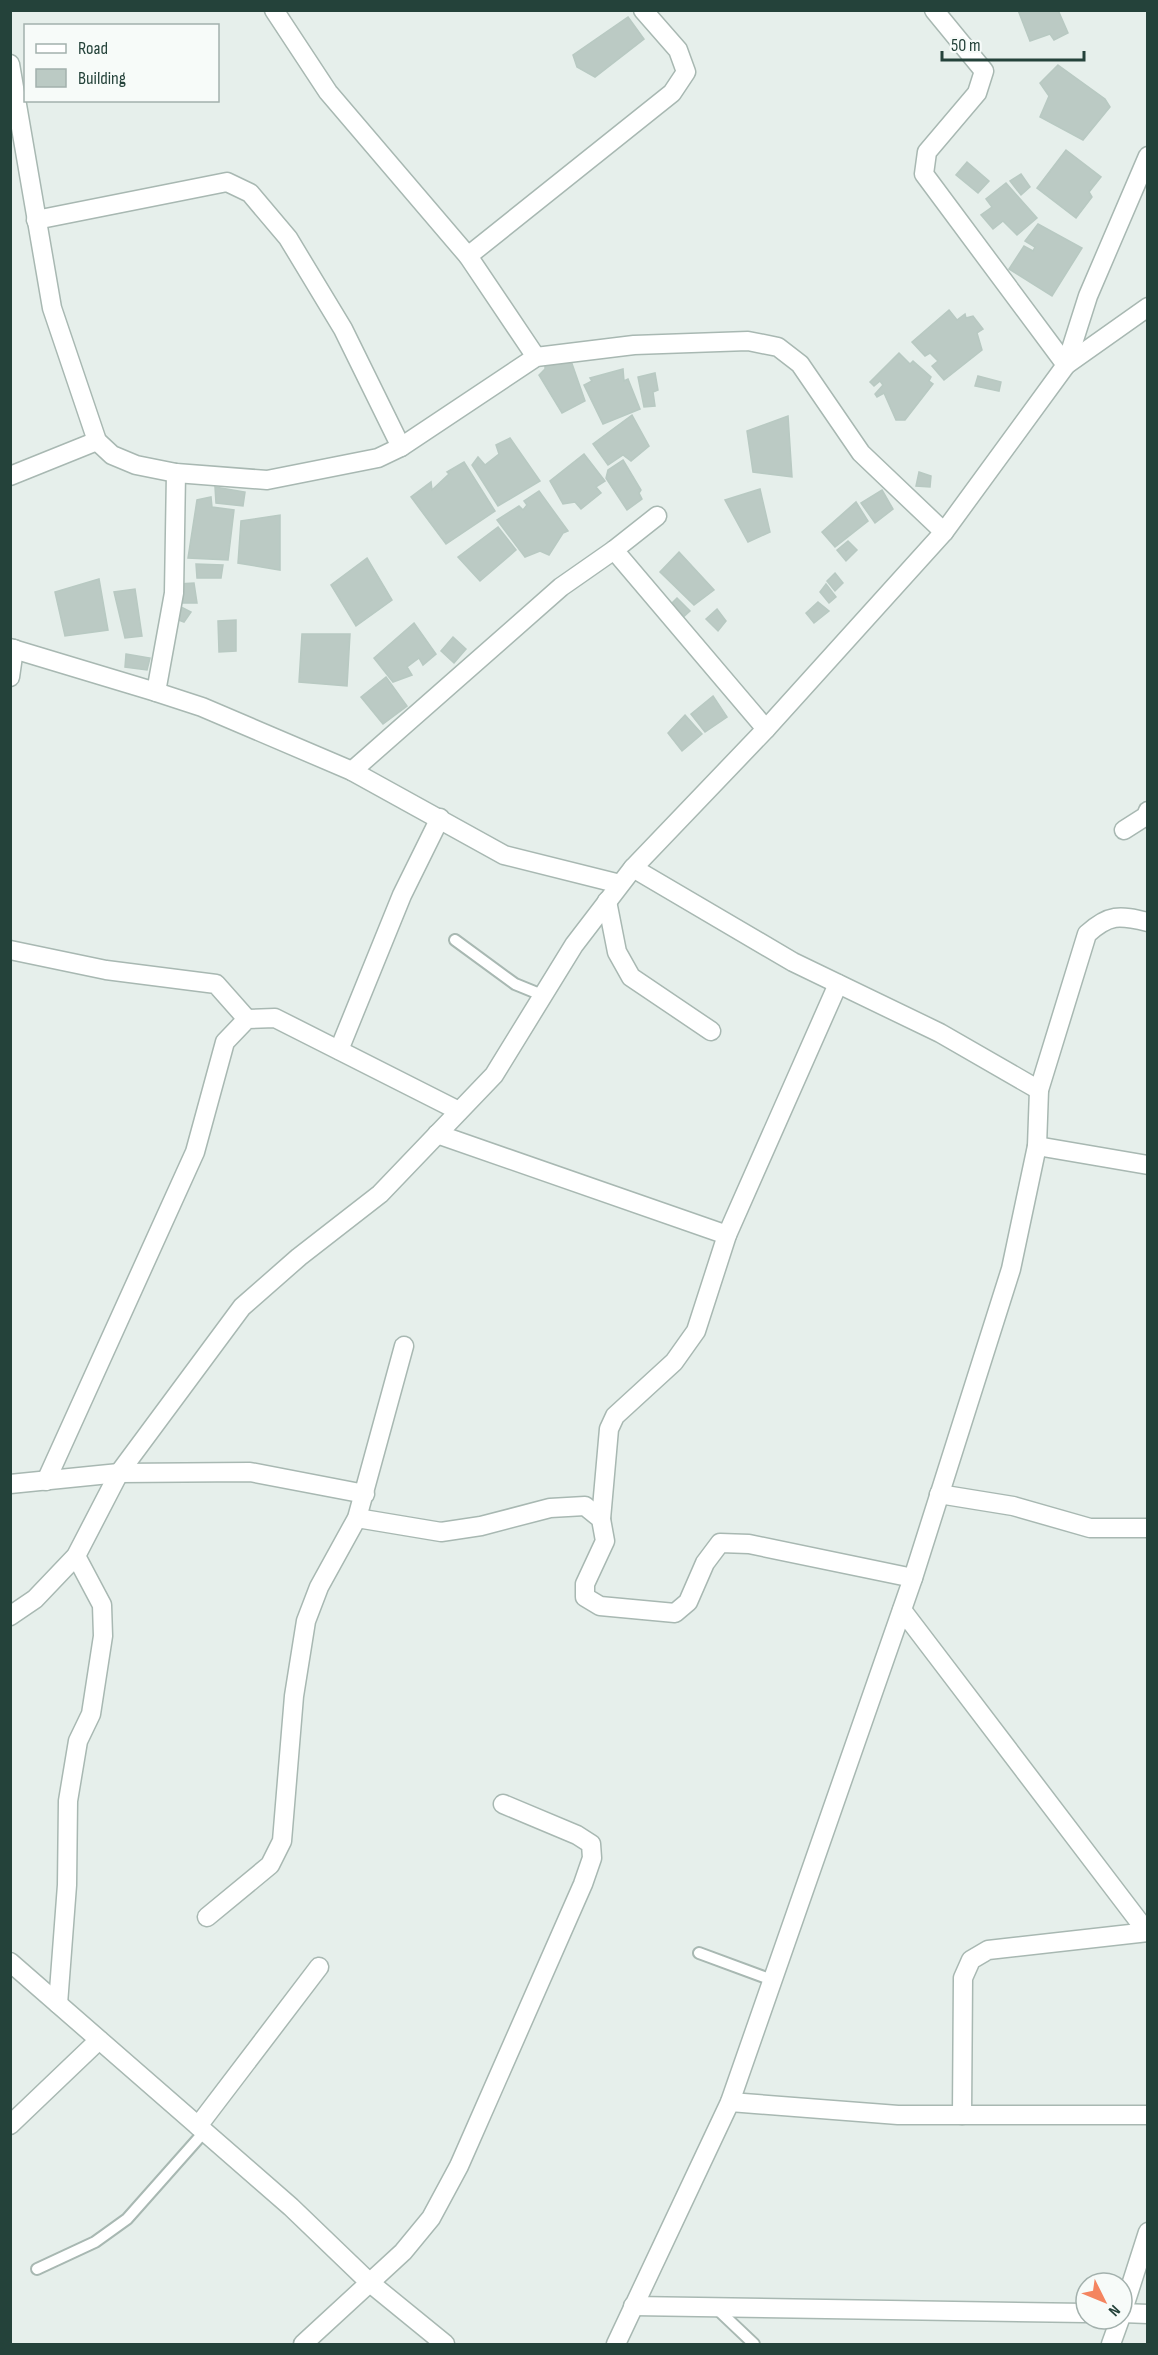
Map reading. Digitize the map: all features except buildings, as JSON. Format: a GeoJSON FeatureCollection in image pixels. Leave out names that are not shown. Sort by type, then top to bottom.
{"type":"FeatureCollection","features":[{"type":"Feature","properties":{"kind":"street"},"geometry":{"type":"LineString","coordinates":[[274,10],[328,92],[468,256],[536,357]]}},
{"type":"Feature","properties":{"kind":"street"},"geometry":{"type":"LineString","coordinates":[[468,256],[672,93],[686,72],[678,50],[643,10]]}},
{"type":"Feature","properties":{"kind":"street"},"geometry":{"type":"LineString","coordinates":[[934,10],[984,71],[977,93],[927,152],[924,174],[1066,365]]}},
{"type":"Feature","properties":{"kind":"street"},"geometry":{"type":"LineString","coordinates":[[10,64],[52,308],[97,441],[112,455],[136,465],[177,473],[267,480],[363,462],[401,447],[536,357],[634,345],[748,340],[778,347],[800,364],[861,453],[944,532]]}},
{"type":"Feature","properties":{"kind":"street"},"geometry":{"type":"LineString","coordinates":[[10,1616],[36,1599],[76,1556],[119,1473],[242,1307],[299,1257],[373,1200],[494,1075],[542,995],[633,868],[766,729],[944,532],[1066,365],[1088,296],[1148,156]]}},
{"type":"Feature","properties":{"kind":"street"},"geometry":{"type":"LineString","coordinates":[[36,220],[226,182],[250,192],[288,238],[301,258],[343,329],[401,447]]}},
{"type":"Feature","properties":{"kind":"street"},"geometry":{"type":"LineString","coordinates":[[1066,365],[1148,307]]}},
{"type":"Feature","properties":{"kind":"street"},"geometry":{"type":"LineString","coordinates":[[10,476],[97,441]]}},
{"type":"Feature","properties":{"kind":"street"},"geometry":{"type":"LineString","coordinates":[[156,692],[174,593],[177,473]]}},
{"type":"Feature","properties":{"kind":"street"},"geometry":{"type":"LineString","coordinates":[[352,771],[561,587],[657,516]]}},
{"type":"Feature","properties":{"kind":"street"},"geometry":{"type":"LineString","coordinates":[[614,550],[766,729]]}},
{"type":"Feature","properties":{"kind":"street"},"geometry":{"type":"LineString","coordinates":[[10,677],[12,649],[202,707],[352,771],[504,855],[620,884]]}},
{"type":"Feature","properties":{"kind":"street"},"geometry":{"type":"LineString","coordinates":[[1124,830],[1146,816],[1148,811]]}},
{"type":"Feature","properties":{"kind":"street"},"geometry":{"type":"LineString","coordinates":[[339,1050],[402,895],[440,818]]}},
{"type":"Feature","properties":{"kind":"street"},"geometry":{"type":"LineString","coordinates":[[633,868],[793,962],[940,1033],[1039,1090]]}},
{"type":"Feature","properties":{"kind":"street"},"geometry":{"type":"LineString","coordinates":[[607,902],[617,952],[631,977],[711,1031]]}},
{"type":"Feature","properties":{"kind":"street"},"geometry":{"type":"LineString","coordinates":[[616,2344],[730,2103],[913,1578],[1011,1269],[1037,1146],[1039,1090],[1087,934],[1102,920],[1120,918],[1148,922]]}},
{"type":"Feature","properties":{"kind":"street"},"geometry":{"type":"LineString","coordinates":[[10,950],[105,970],[216,984],[247,1018]]}},
{"type":"Feature","properties":{"kind":"street"},"geometry":{"type":"LineString","coordinates":[[838,984],[727,1235],[696,1331],[687,1347],[615,1416],[609,1429],[601,1519],[605,1541],[585,1584],[585,1597],[600,1605],[675,1613],[688,1602],[705,1563],[720,1543],[749,1544],[913,1578]]}},
{"type":"Feature","properties":{"kind":"street"},"geometry":{"type":"LineString","coordinates":[[46,1481],[195,1152],[225,1042],[247,1018],[275,1017],[459,1111]]}},
{"type":"Feature","properties":{"kind":"street"},"geometry":{"type":"LineString","coordinates":[[437,1134],[727,1235]]}},
{"type":"Feature","properties":{"kind":"street"},"geometry":{"type":"LineString","coordinates":[[1037,1146],[1148,1165]]}},
{"type":"Feature","properties":{"kind":"street"},"geometry":{"type":"LineString","coordinates":[[207,1917],[244,1889],[270,1865],[282,1841],[294,1696],[306,1621],[319,1587],[357,1518],[404,1346]]}},
{"type":"Feature","properties":{"kind":"street"},"geometry":{"type":"LineString","coordinates":[[10,1485],[119,1473],[250,1472],[365,1494]]}},
{"type":"Feature","properties":{"kind":"street"},"geometry":{"type":"LineString","coordinates":[[939,1494],[1013,1506],[1090,1528],[1148,1528]]}},
{"type":"Feature","properties":{"kind":"street"},"geometry":{"type":"LineString","coordinates":[[357,1518],[441,1532],[482,1526],[550,1508],[585,1506],[601,1519]]}},
{"type":"Feature","properties":{"kind":"street"},"geometry":{"type":"LineString","coordinates":[[58,2004],[67,1885],[69,1801],[78,1741],[91,1714],[103,1636],[102,1605],[76,1556]]}},
{"type":"Feature","properties":{"kind":"street"},"geometry":{"type":"LineString","coordinates":[[902,1610],[1147,1932]]}},
{"type":"Feature","properties":{"kind":"street"},"geometry":{"type":"LineString","coordinates":[[303,2344],[403,2252],[432,2218],[459,2166],[592,1858],[591,1844],[577,1835],[503,1804]]}},
{"type":"Feature","properties":{"kind":"street"},"geometry":{"type":"LineString","coordinates":[[962,2115],[963,1978],[971,1960],[988,1950],[1147,1932]]}},
{"type":"Feature","properties":{"kind":"street"},"geometry":{"type":"LineString","coordinates":[[10,1962],[291,2207],[369,2282],[445,2344]]}},
{"type":"Feature","properties":{"kind":"street"},"geometry":{"type":"LineString","coordinates":[[201,2128],[319,1967]]}},
{"type":"Feature","properties":{"kind":"street"},"geometry":{"type":"LineString","coordinates":[[10,2125],[99,2040]]}},
{"type":"Feature","properties":{"kind":"street"},"geometry":{"type":"LineString","coordinates":[[730,2103],[898,2115],[1148,2115]]}},
{"type":"Feature","properties":{"kind":"street"},"geometry":{"type":"LineString","coordinates":[[1134,2276],[1148,2232]]}},
{"type":"Feature","properties":{"kind":"street"},"geometry":{"type":"LineString","coordinates":[[633,2306],[1074,2313]]}},
{"type":"Feature","properties":{"kind":"lane"},"geometry":{"type":"LineString","coordinates":[[455,940],[515,984],[542,995]]}},
{"type":"Feature","properties":{"kind":"lane"},"geometry":{"type":"LineString","coordinates":[[699,1953],[772,1980]]}},
{"type":"Feature","properties":{"kind":"lane"},"geometry":{"type":"LineString","coordinates":[[37,2268],[95,2242],[127,2219],[201,2128]]}},
{"type":"Feature","properties":{"kind":"lane"},"geometry":{"type":"LineString","coordinates":[[715,2307],[754,2344]]}}]}
